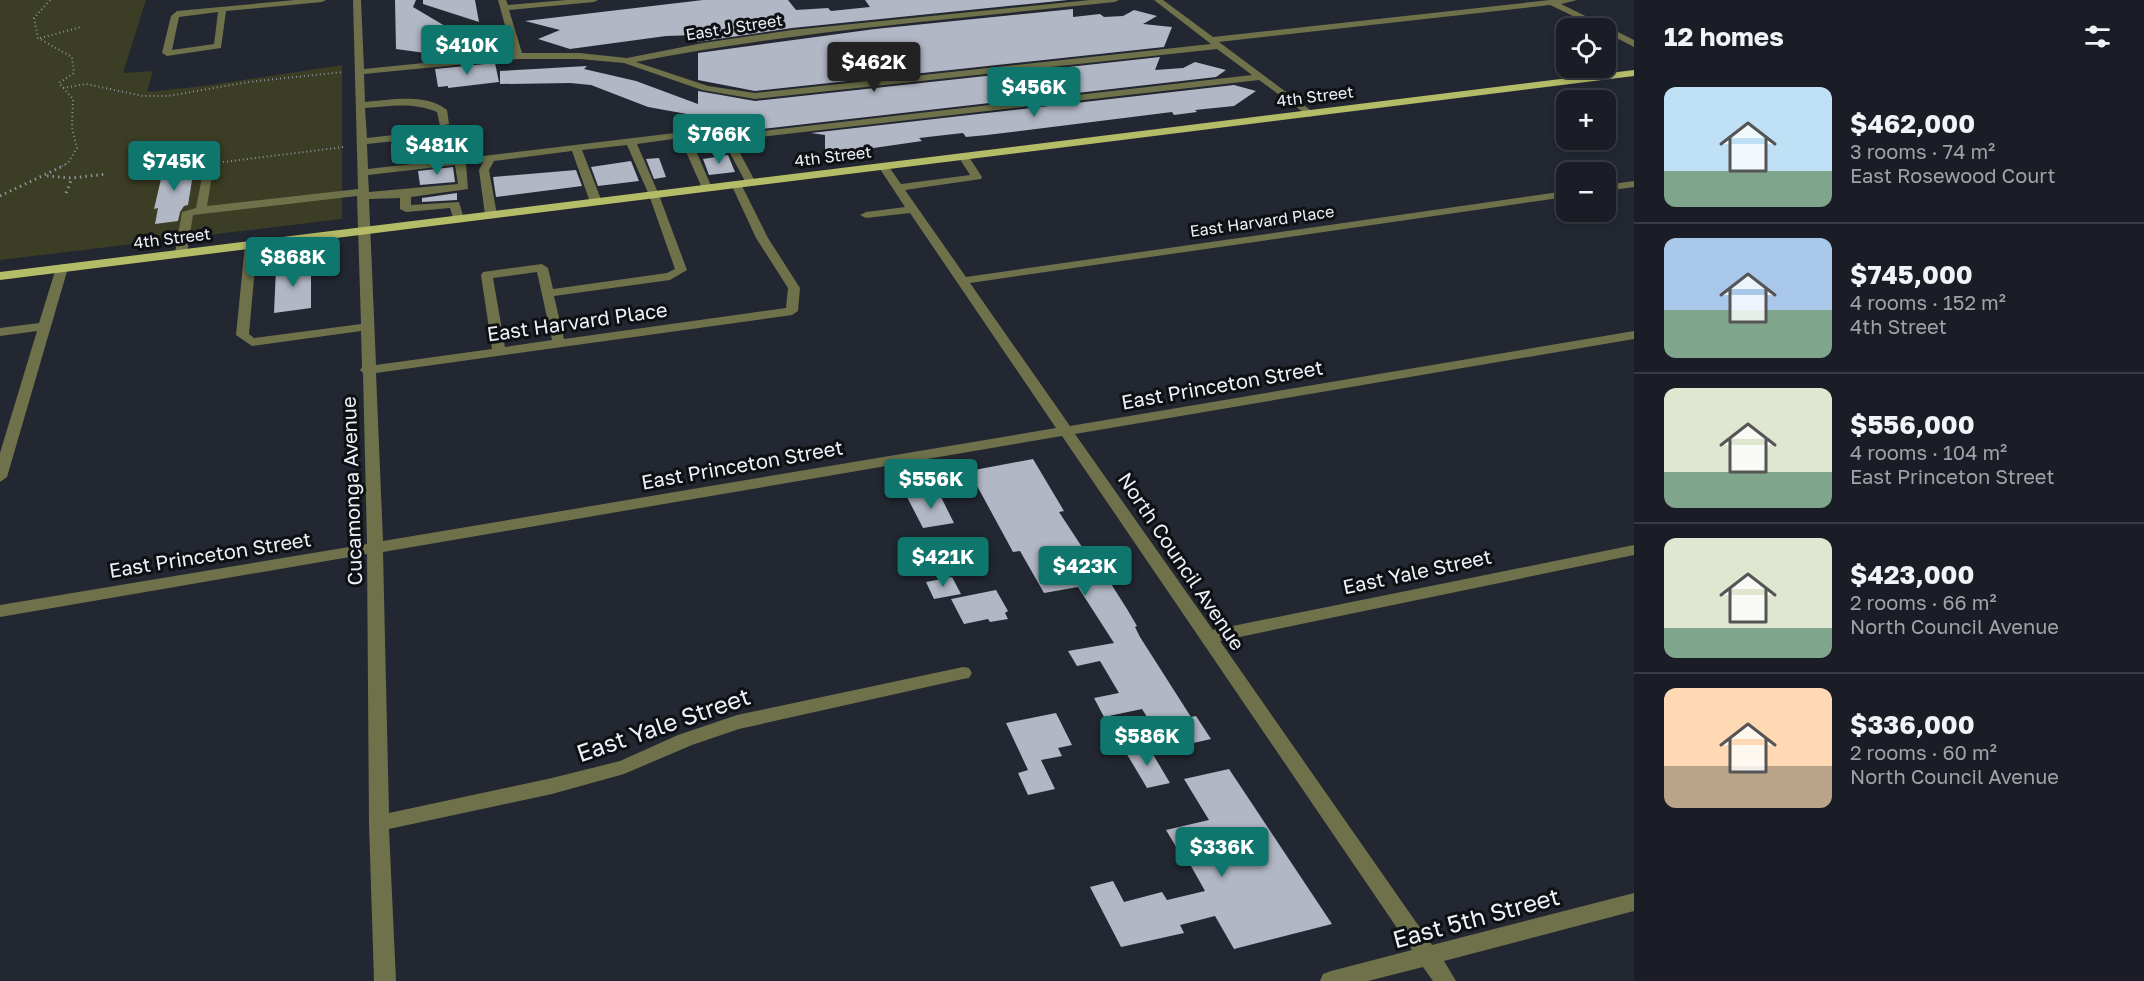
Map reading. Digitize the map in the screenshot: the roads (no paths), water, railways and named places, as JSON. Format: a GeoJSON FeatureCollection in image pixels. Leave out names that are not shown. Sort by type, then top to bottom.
{"type":"FeatureCollection","features":[{"type":"Feature","properties":{"kind":"main road","name":"4th Street"},"geometry":{"type":"LineString","coordinates":[[0,276],[1634,73]]}},
{"type":"Feature","properties":{"kind":"street"},"geometry":{"type":"LineString","coordinates":[[222,9],[218,46],[213,49],[167,53],[175,16],[222,9],[274,2],[322,0]]}},
{"type":"Feature","properties":{"kind":"street","name":"Cucamonga Avenue"},"geometry":{"type":"LineString","coordinates":[[357,0],[351,72],[359,106],[362,173],[367,370],[375,548],[379,824],[385,981]]}},
{"type":"Feature","properties":{"kind":"street"},"geometry":{"type":"LineString","coordinates":[[518,56],[503,4],[594,0]]}},
{"type":"Feature","properties":{"kind":"street","name":"East J Street"},"geometry":{"type":"LineString","coordinates":[[351,72],[518,56],[579,56],[627,62],[703,46],[781,34],[1115,0]]}},
{"type":"Feature","properties":{"kind":"street"},"geometry":{"type":"LineString","coordinates":[[1158,0],[1310,114]]}},
{"type":"Feature","properties":{"kind":"street"},"geometry":{"type":"LineString","coordinates":[[1211,40],[1573,0]]}},
{"type":"Feature","properties":{"kind":"street"},"geometry":{"type":"LineString","coordinates":[[1550,1],[1583,18]]}},
{"type":"Feature","properties":{"kind":"street"},"geometry":{"type":"LineString","coordinates":[[1616,35],[1634,44]]}},
{"type":"Feature","properties":{"kind":"street"},"geometry":{"type":"LineString","coordinates":[[627,62],[713,91],[755,96],[1220,46]]}},
{"type":"Feature","properties":{"kind":"street"},"geometry":{"type":"LineString","coordinates":[[362,173],[700,133],[727,138],[1261,77]]}},
{"type":"Feature","properties":{"kind":"street"},"geometry":{"type":"LineString","coordinates":[[359,106],[394,103],[427,105],[442,110],[444,123]]}},
{"type":"Feature","properties":{"kind":"street"},"geometry":{"type":"LineString","coordinates":[[181,254],[188,212],[362,194],[405,194],[464,187],[465,130],[360,142]]}},
{"type":"Feature","properties":{"kind":"street"},"geometry":{"type":"LineString","coordinates":[[684,135],[707,188]]}},
{"type":"Feature","properties":{"kind":"street"},"geometry":{"type":"LineString","coordinates":[[727,138],[751,183]]}},
{"type":"Feature","properties":{"kind":"street"},"geometry":{"type":"LineString","coordinates":[[548,293],[670,276],[681,270],[654,195],[631,141]]}},
{"type":"Feature","properties":{"kind":"street"},"geometry":{"type":"LineString","coordinates":[[576,148],[596,202]]}},
{"type":"Feature","properties":{"kind":"street"},"geometry":{"type":"LineString","coordinates":[[898,188],[976,177],[963,156]]}},
{"type":"Feature","properties":{"kind":"street"},"geometry":{"type":"LineString","coordinates":[[490,158],[484,170],[491,215]]}},
{"type":"Feature","properties":{"kind":"street"},"geometry":{"type":"LineString","coordinates":[[201,210],[209,164]]}},
{"type":"Feature","properties":{"kind":"street","name":"North Council Avenue"},"geometry":{"type":"LineString","coordinates":[[883,166],[1445,981]]}},
{"type":"Feature","properties":{"kind":"street","name":"East Harvard Place"},"geometry":{"type":"LineString","coordinates":[[367,370],[792,311],[794,288],[780,270],[747,212],[736,184]]}},
{"type":"Feature","properties":{"kind":"street"},"geometry":{"type":"LineString","coordinates":[[1616,186],[1634,184]]}},
{"type":"Feature","properties":{"kind":"street"},"geometry":{"type":"LineString","coordinates":[[405,194],[406,209],[455,204],[458,219]]}},
{"type":"Feature","properties":{"kind":"street","name":"East Harvard Place"},"geometry":{"type":"LineString","coordinates":[[962,281],[1556,195]]}},
{"type":"Feature","properties":{"kind":"street"},"geometry":{"type":"LineString","coordinates":[[421,208],[424,224]]}},
{"type":"Feature","properties":{"kind":"street"},"geometry":{"type":"LineString","coordinates":[[866,215],[913,209]]}},
{"type":"Feature","properties":{"kind":"street"},"geometry":{"type":"LineString","coordinates":[[252,245],[242,335],[252,342],[366,327]]}},
{"type":"Feature","properties":{"kind":"street"},"geometry":{"type":"LineString","coordinates":[[0,477],[62,268]]}},
{"type":"Feature","properties":{"kind":"street"},"geometry":{"type":"LineString","coordinates":[[499,351],[487,275],[542,268],[560,343]]}},
{"type":"Feature","properties":{"kind":"street"},"geometry":{"type":"LineString","coordinates":[[0,332],[45,326]]}},
{"type":"Feature","properties":{"kind":"street","name":"East Princeton Street"},"geometry":{"type":"LineString","coordinates":[[0,611],[1634,335]]}},
{"type":"Feature","properties":{"kind":"street","name":"East Yale Street"},"geometry":{"type":"LineString","coordinates":[[1209,637],[1634,550]]}},
{"type":"Feature","properties":{"kind":"street","name":"East Yale Street"},"geometry":{"type":"LineString","coordinates":[[379,824],[552,786],[624,767],[686,740],[737,722],[963,673]]}},
{"type":"Feature","properties":{"kind":"street","name":"East 5th Street"},"geometry":{"type":"LineString","coordinates":[[1331,981],[1634,902]]}}]}
